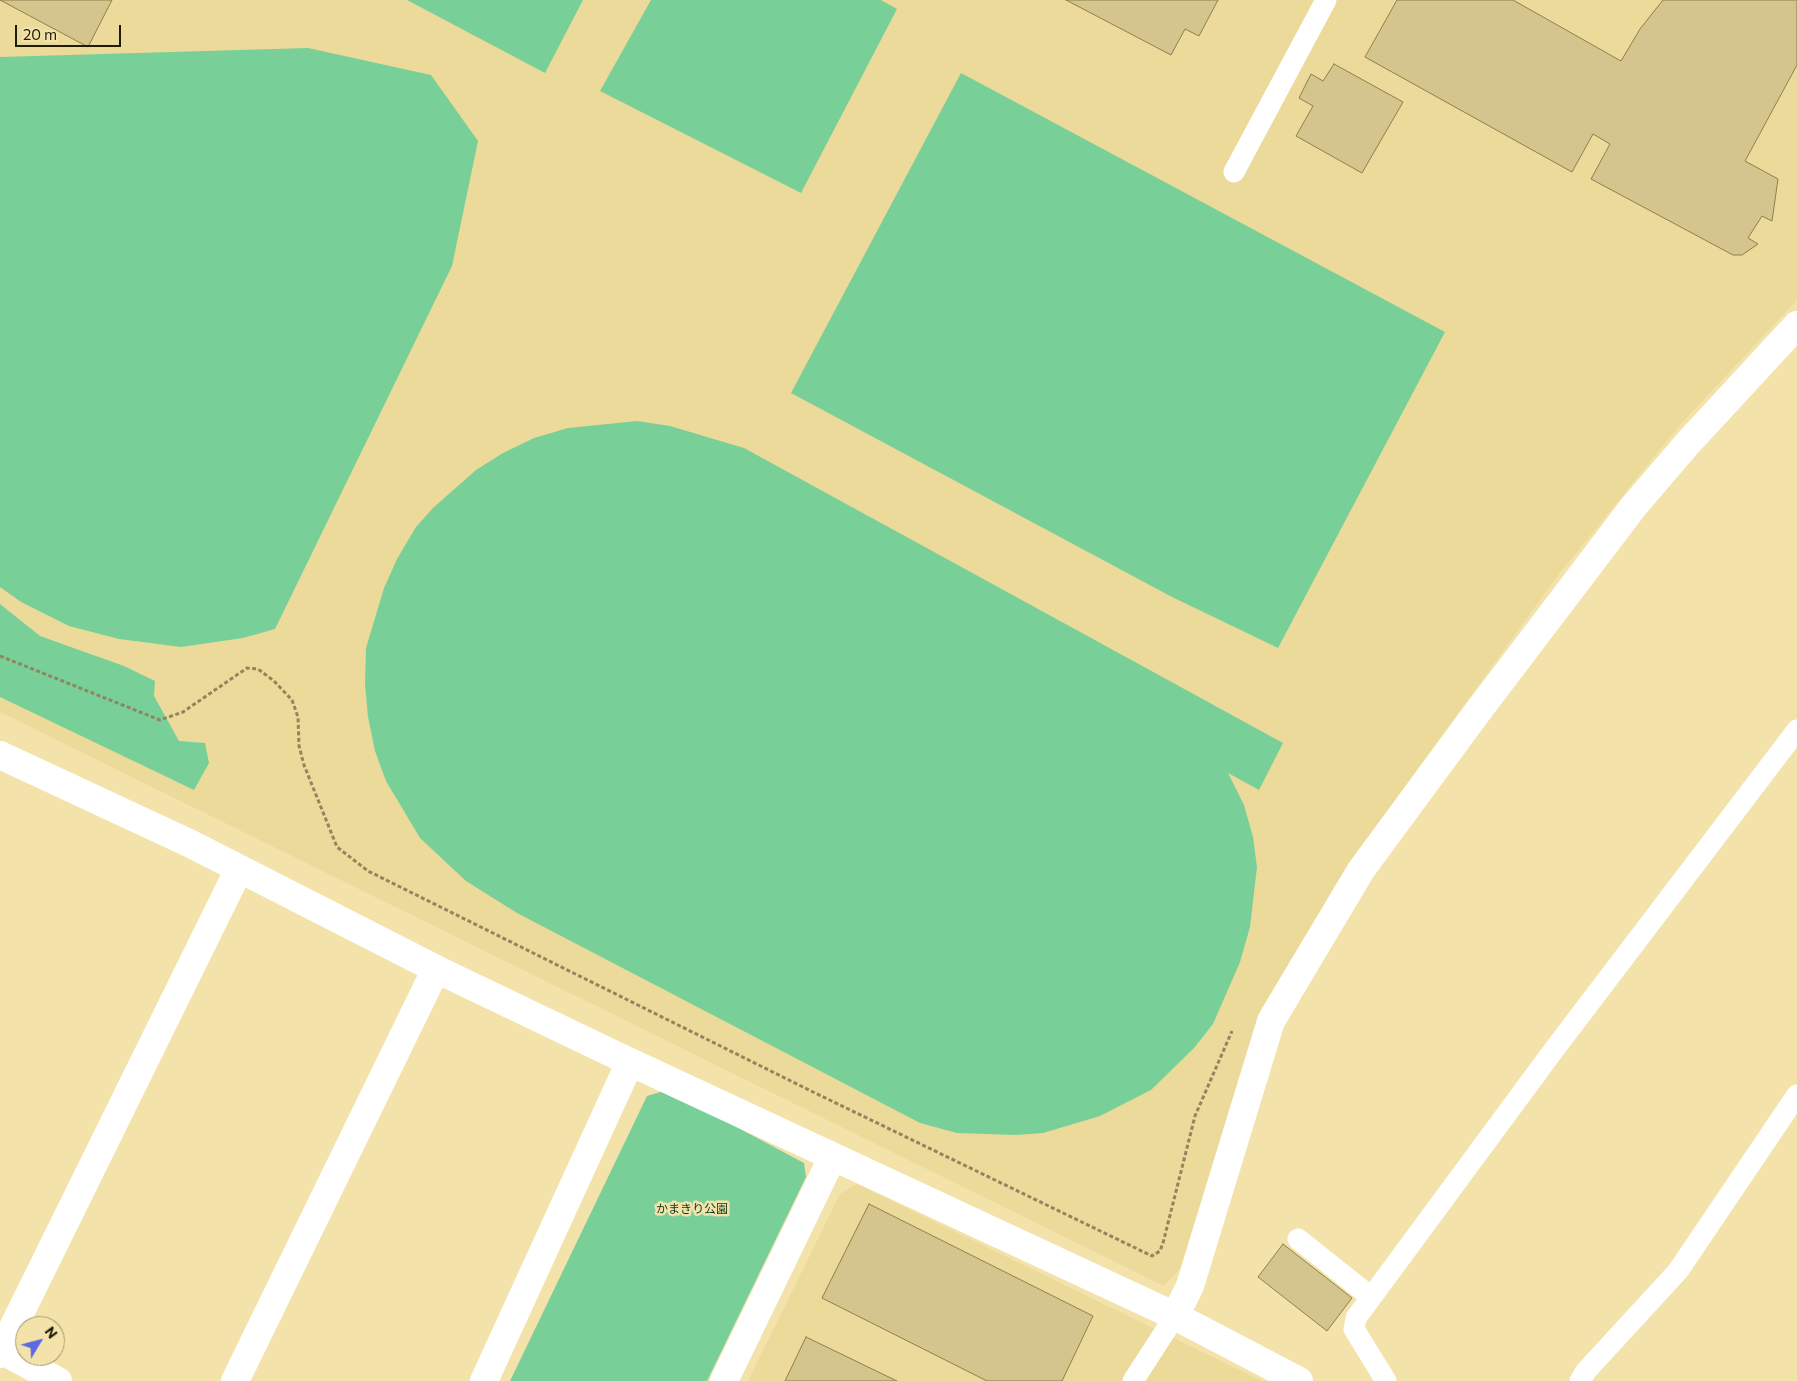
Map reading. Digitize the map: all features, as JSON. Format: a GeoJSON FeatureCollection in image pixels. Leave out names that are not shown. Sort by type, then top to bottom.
{"type":"FeatureCollection","features":[{"type":"Feature","properties":{"kind":"street"},"geometry":{"type":"LineString","coordinates":[[1175,1316],[1190,1286],[1271,1021],[1362,870],[1479,710],[1634,506],[1688,443],[1797,324]]}},
{"type":"Feature","properties":{"kind":"street"},"geometry":{"type":"LineString","coordinates":[[2,760],[191,844],[436,969],[832,1158],[1175,1316],[1299,1381]]}},
{"type":"Feature","properties":{"kind":"street"},"geometry":{"type":"LineString","coordinates":[[58,1381],[1,1352],[239,869]]}},
{"type":"Feature","properties":{"kind":"street"},"geometry":{"type":"LineString","coordinates":[[234,1381],[436,969]]}},
{"type":"Feature","properties":{"kind":"street"},"geometry":{"type":"LineString","coordinates":[[484,1381],[630,1062]]}},
{"type":"Feature","properties":{"kind":"street"},"geometry":{"type":"LineString","coordinates":[[724,1381],[832,1158]]}},
{"type":"Feature","properties":{"kind":"lane"},"geometry":{"type":"LineString","coordinates":[[1234,172],[1326,0]]}},
{"type":"Feature","properties":{"kind":"lane"},"geometry":{"type":"LineString","coordinates":[[1386,1381],[1354,1329],[1356,1318],[1553,1051],[1797,730]]}},
{"type":"Feature","properties":{"kind":"lane"},"geometry":{"type":"LineString","coordinates":[[1580,1381],[1586,1371],[1678,1271],[1797,1094]]}},
{"type":"Feature","properties":{"kind":"lane"},"geometry":{"type":"LineString","coordinates":[[1298,1239],[1371,1297]]}},
{"type":"Feature","properties":{"kind":"lane"},"geometry":{"type":"LineString","coordinates":[[1133,1381],[1166,1334],[1175,1316]]}},
{"type":"Feature","properties":{"kind":"path"},"geometry":{"type":"LineString","coordinates":[[0,656],[160,720],[183,712],[247,668],[258,669],[274,681],[292,700],[298,717],[299,746],[304,765],[337,847],[368,871],[809,1090],[1152,1256],[1160,1251],[1163,1243],[1195,1116],[1233,1028]]}},
{"type":"Feature","properties":{"kind":"shaded area"},"geometry":{"type":"Polygon","coordinates":[[[0,0],[1797,0],[1797,300],[1678,427],[1556,578],[1339,880],[1261,1009],[1180,1269],[1164,1286],[0,712],[0,0]]]}},
{"type":"Feature","properties":{"kind":"shaded area"},"geometry":{"type":"Polygon","coordinates":[[[857,1184],[1262,1381],[748,1381],[840,1194],[857,1184]]]}},
{"type":"Feature","properties":{"kind":"green space"},"geometry":{"type":"Polygon","coordinates":[[[407,0],[583,0],[545,73],[407,0]]]}},
{"type":"Feature","properties":{"kind":"green space"},"geometry":{"type":"Polygon","coordinates":[[[651,0],[881,0],[897,9],[801,193],[600,91],[651,0]]]}},
{"type":"Feature","properties":{"kind":"green space"},"geometry":{"type":"Polygon","coordinates":[[[308,48],[431,75],[478,141],[452,266],[275,629],[243,638],[181,647],[119,639],[69,626],[21,602],[0,587],[0,57],[308,48]]]}},
{"type":"Feature","properties":{"kind":"green space"},"geometry":{"type":"Polygon","coordinates":[[[961,73],[1445,332],[1278,648],[1172,597],[791,393],[961,73]]]}},
{"type":"Feature","properties":{"kind":"green space"},"geometry":{"type":"Polygon","coordinates":[[[637,421],[670,426],[744,448],[1283,743],[1259,790],[1228,773],[1244,805],[1253,837],[1257,867],[1250,927],[1240,962],[1213,1024],[1194,1048],[1151,1090],[1100,1116],[1043,1133],[1016,1135],[957,1133],[920,1123],[517,913],[466,881],[420,838],[386,781],[375,751],[368,717],[365,684],[366,648],[384,588],[397,559],[416,527],[433,508],[476,470],[503,453],[534,438],[568,428],[637,421]]]}},
{"type":"Feature","properties":{"kind":"green space"},"geometry":{"type":"Polygon","coordinates":[[[0,604],[40,636],[124,666],[155,681],[154,696],[179,741],[205,743],[209,763],[194,790],[0,697],[0,604]]]}},
{"type":"Feature","properties":{"kind":"green space","name":"かまきり公園"},"geometry":{"type":"Polygon","coordinates":[[[667,1090],[804,1163],[806,1177],[707,1381],[510,1381],[647,1096],[667,1090]]]}},
{"type":"Feature","properties":{"kind":"building"},"geometry":{"type":"Polygon","coordinates":[[[0,0],[112,0],[88,47],[0,0]]]}},
{"type":"Feature","properties":{"kind":"building"},"geometry":{"type":"Polygon","coordinates":[[[1066,0],[1218,0],[1199,36],[1185,29],[1171,55],[1066,0]]]}},
{"type":"Feature","properties":{"kind":"building"},"geometry":{"type":"Polygon","coordinates":[[[1397,0],[1513,0],[1621,61],[1640,29],[1663,0],[1797,0],[1797,65],[1745,161],[1778,179],[1772,221],[1762,216],[1748,238],[1758,244],[1742,255],[1733,255],[1591,179],[1610,144],[1593,134],[1572,172],[1365,57],[1397,0]]]}},
{"type":"Feature","properties":{"kind":"building"},"geometry":{"type":"Polygon","coordinates":[[[1334,64],[1403,102],[1362,173],[1296,136],[1313,106],[1299,98],[1311,74],[1323,81],[1334,64]]]}},
{"type":"Feature","properties":{"kind":"building"},"geometry":{"type":"Polygon","coordinates":[[[869,1204],[1093,1316],[1062,1381],[987,1381],[822,1298],[869,1204]]]}},
{"type":"Feature","properties":{"kind":"building"},"geometry":{"type":"Polygon","coordinates":[[[1283,1244],[1352,1298],[1327,1331],[1258,1277],[1283,1244]]]}},
{"type":"Feature","properties":{"kind":"building"},"geometry":{"type":"Polygon","coordinates":[[[806,1337],[897,1381],[785,1381],[806,1337]]]}}]}
